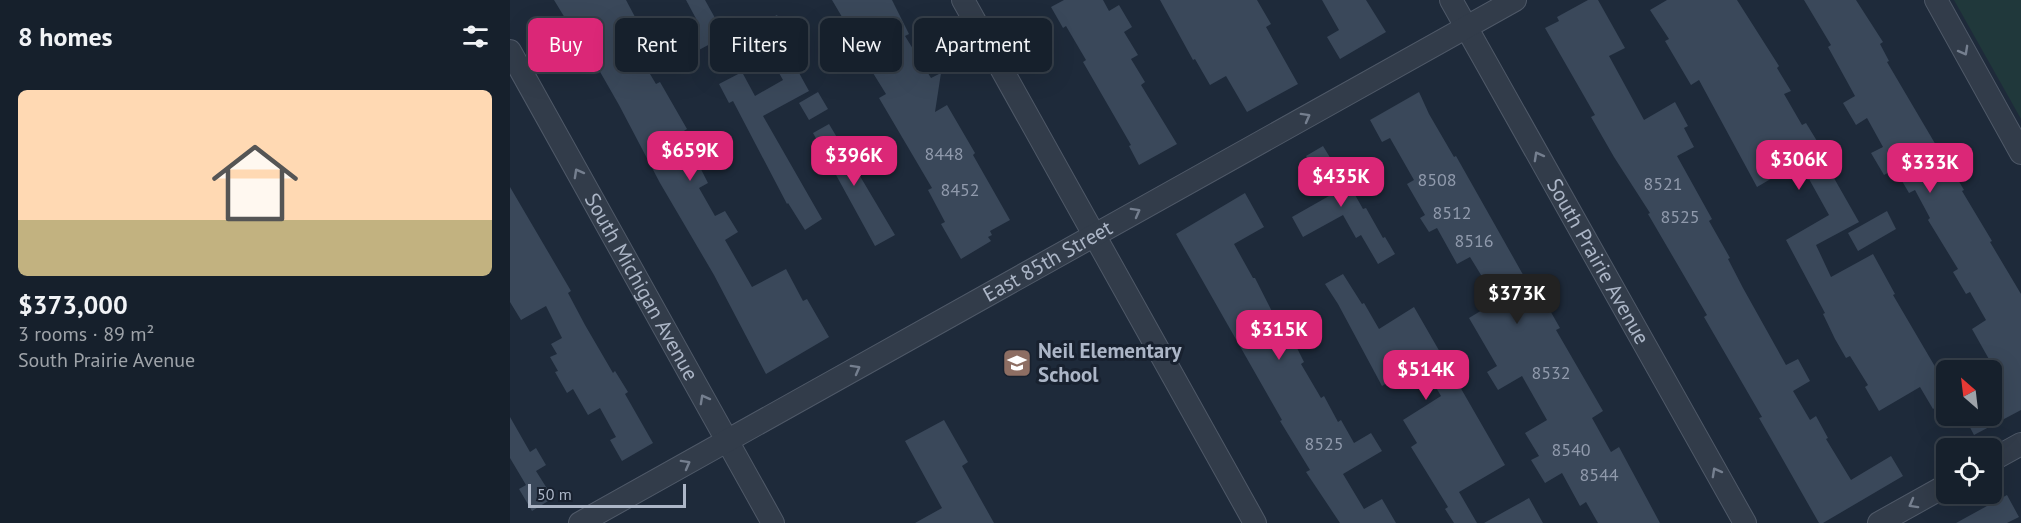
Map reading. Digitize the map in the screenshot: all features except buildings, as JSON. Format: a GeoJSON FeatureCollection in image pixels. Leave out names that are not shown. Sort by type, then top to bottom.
{"type":"FeatureCollection","features":[{"type":"Feature","properties":{"kind":"street"},"geometry":{"type":"LineString","coordinates":[[963,0],[1255,523]]}},
{"type":"Feature","properties":{"kind":"street","name":"South Prairie Avenue"},"geometry":{"type":"LineString","coordinates":[[1451,0],[1745,523]]}},
{"type":"Feature","properties":{"kind":"street","name":"East 85th Street"},"geometry":{"type":"LineString","coordinates":[[580,523],[1515,0]]}},
{"type":"Feature","properties":{"kind":"street"},"geometry":{"type":"LineString","coordinates":[[1936,0],[2021,153]]}},
{"type":"Feature","properties":{"kind":"street","name":"South Michigan Avenue"},"geometry":{"type":"LineString","coordinates":[[510,51],[773,523]]}},
{"type":"Feature","properties":{"kind":"street"},"geometry":{"type":"LineString","coordinates":[[2002,454],[2021,444]]}},
{"type":"Feature","properties":{"kind":"street"},"geometry":{"type":"LineString","coordinates":[[1879,523],[1936,491]]}},
{"type":"Feature","properties":{"kind":"green space"},"geometry":{"type":"Polygon","coordinates":[[[1954,0],[2021,0],[2021,119],[1954,0]]]}},
{"type":"Feature","properties":{"kind":"place","name":"Neil Elementary School"},"geometry":{"type":"Point","coordinates":[1017,363]}}]}
